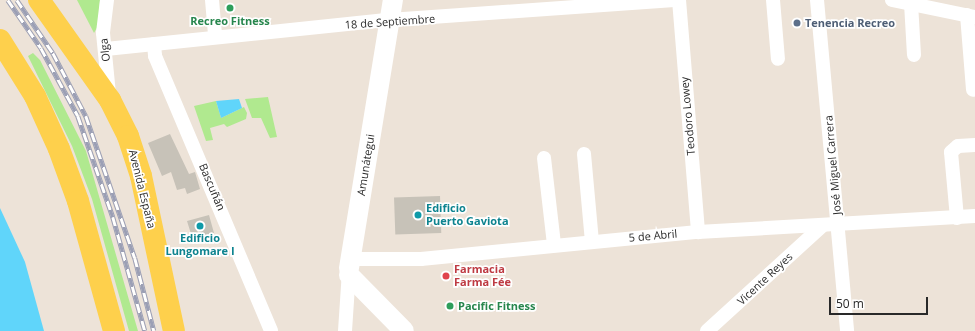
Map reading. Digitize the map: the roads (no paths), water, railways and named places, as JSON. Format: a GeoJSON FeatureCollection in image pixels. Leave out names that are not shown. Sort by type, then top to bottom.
{"type":"FeatureCollection","features":[{"type":"Feature","properties":{"kind":"main road","name":"Avenida España"},"geometry":{"type":"LineString","coordinates":[[39,0],[110,100],[128,136],[141,176],[174,331]]}},
{"type":"Feature","properties":{"kind":"main road"},"geometry":{"type":"LineString","coordinates":[[0,40],[35,96],[59,149],[78,201],[114,331]]}},
{"type":"Feature","properties":{"kind":"street","name":"Olga"},"geometry":{"type":"LineString","coordinates":[[107,0],[103,33],[106,49],[110,100]]}},
{"type":"Feature","properties":{"kind":"street"},"geometry":{"type":"LineString","coordinates":[[212,0],[215,37]]}},
{"type":"Feature","properties":{"kind":"street","name":"Amunátegui"},"geometry":{"type":"LineString","coordinates":[[345,331],[350,267],[392,0]]}},
{"type":"Feature","properties":{"kind":"street","name":"18 de Septiembre"},"geometry":{"type":"LineString","coordinates":[[106,49],[389,20],[674,0]]}},
{"type":"Feature","properties":{"kind":"street","name":"Teodoro Lowey"},"geometry":{"type":"LineString","coordinates":[[679,0],[698,232]]}},
{"type":"Feature","properties":{"kind":"street"},"geometry":{"type":"LineString","coordinates":[[773,0],[778,59]]}},
{"type":"Feature","properties":{"kind":"street","name":"José Miguel Carrera"},"geometry":{"type":"LineString","coordinates":[[817,0],[847,331]]}},
{"type":"Feature","properties":{"kind":"street"},"geometry":{"type":"LineString","coordinates":[[892,0],[971,16],[973,90]]}},
{"type":"Feature","properties":{"kind":"street"},"geometry":{"type":"LineString","coordinates":[[911,3],[914,55]]}},
{"type":"Feature","properties":{"kind":"street","name":"Bascuñán"},"geometry":{"type":"LineString","coordinates":[[154,44],[155,56],[271,331]]}},
{"type":"Feature","properties":{"kind":"street"},"geometry":{"type":"LineString","coordinates":[[957,218],[951,152],[958,146],[975,144]]}},
{"type":"Feature","properties":{"kind":"street"},"geometry":{"type":"LineString","coordinates":[[584,154],[592,242]]}},
{"type":"Feature","properties":{"kind":"street"},"geometry":{"type":"LineString","coordinates":[[544,158],[554,244]]}},
{"type":"Feature","properties":{"kind":"street","name":"5 de Abril"},"geometry":{"type":"LineString","coordinates":[[350,267],[554,244],[698,232],[975,216]]}},
{"type":"Feature","properties":{"kind":"street","name":"Vicente Reyes"},"geometry":{"type":"LineString","coordinates":[[707,331],[822,226]]}},
{"type":"Feature","properties":{"kind":"street"},"geometry":{"type":"LineString","coordinates":[[350,267],[404,331]]}},
{"type":"Feature","properties":{"kind":"water"},"geometry":{"type":"Polygon","coordinates":[[[239,99],[242,108],[221,118],[216,101],[239,99]]]}},
{"type":"Feature","properties":{"kind":"water"},"geometry":{"type":"Polygon","coordinates":[[[0,208],[25,262],[44,331],[0,331],[0,208]]]}},
{"type":"Feature","properties":{"kind":"railway"},"geometry":{"type":"LineString","coordinates":[[8,0],[41,48],[78,116],[113,217],[145,331]]}},
{"type":"Feature","properties":{"kind":"railway"},"geometry":{"type":"LineString","coordinates":[[17,0],[53,53],[86,116],[135,258],[154,331]]}},
{"type":"Feature","properties":{"kind":"place","name":"Recreo Fitness"},"geometry":{"type":"Point","coordinates":[230,8]}},
{"type":"Feature","properties":{"kind":"place","name":"Tenencia Recreo"},"geometry":{"type":"Point","coordinates":[797,23]}},
{"type":"Feature","properties":{"kind":"place","name":"Edificio Puerto Gaviota"},"geometry":{"type":"Point","coordinates":[418,215]}},
{"type":"Feature","properties":{"kind":"place","name":"Edificio Lungomare I"},"geometry":{"type":"Point","coordinates":[200,226]}},
{"type":"Feature","properties":{"kind":"place","name":"Farmacia Farma Fée"},"geometry":{"type":"Point","coordinates":[446,276]}},
{"type":"Feature","properties":{"kind":"place","name":"Pacific Fitness"},"geometry":{"type":"Point","coordinates":[450,306]}}]}
